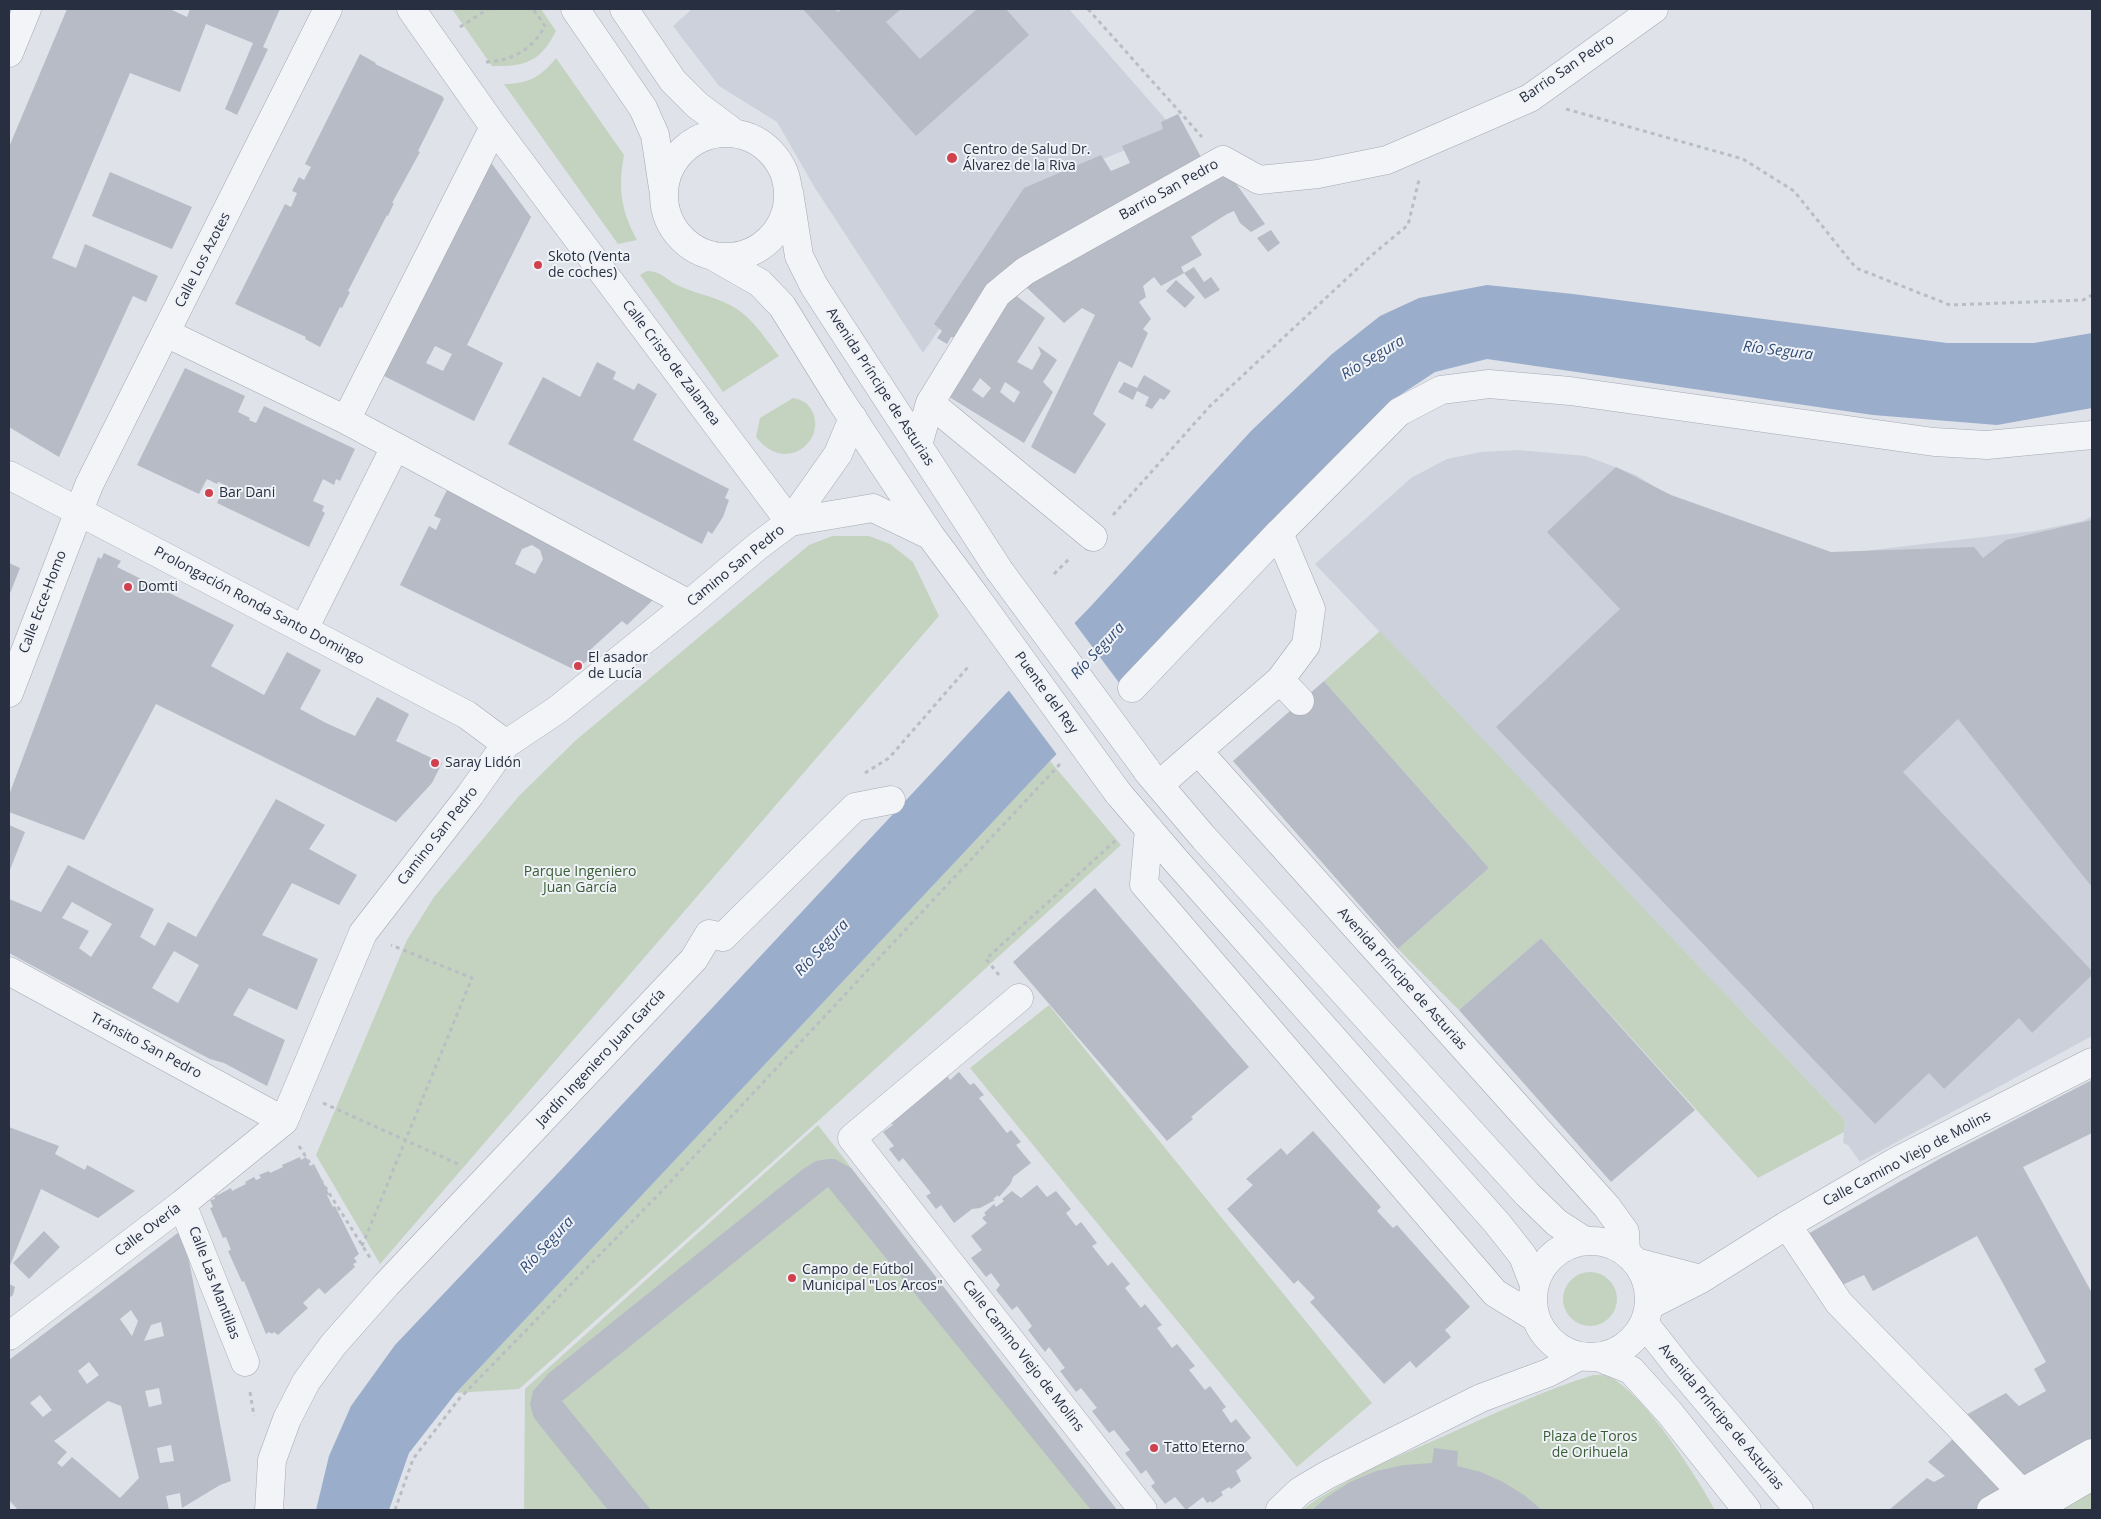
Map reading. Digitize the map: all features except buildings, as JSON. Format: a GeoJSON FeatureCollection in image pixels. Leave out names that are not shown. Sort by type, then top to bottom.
{"type":"FeatureCollection","features":[{"type":"Feature","properties":{"kind":"street"},"geometry":{"type":"LineString","coordinates":[[9,53],[28,9]]}},
{"type":"Feature","properties":{"kind":"street","name":"Calle Los Azotes"},"geometry":{"type":"LineString","coordinates":[[78,511],[328,9]]}},
{"type":"Feature","properties":{"kind":"street","name":"Calle Cristo de Zalamea"},"geometry":{"type":"LineString","coordinates":[[411,9],[494,127],[790,522]]}},
{"type":"Feature","properties":{"kind":"street"},"geometry":{"type":"LineString","coordinates":[[575,9],[643,108],[655,134],[666,212],[676,232],[691,247],[711,255],[760,283],[782,306],[930,535]]}},
{"type":"Feature","properties":{"kind":"street"},"geometry":{"type":"LineString","coordinates":[[624,9],[673,81],[697,105],[733,132],[758,141],[778,159],[785,174],[788,192],[787,208],[781,224],[765,242],[744,254],[728,257],[711,255]]}},
{"type":"Feature","properties":{"kind":"street","name":"Barrio San Pedro"},"geometry":{"type":"LineString","coordinates":[[918,445],[930,403],[997,294],[1009,282],[1025,271],[1223,160],[1260,180],[1318,174],[1387,160],[1428,143],[1530,98],[1654,9]]}},
{"type":"Feature","properties":{"kind":"street"},"geometry":{"type":"LineString","coordinates":[[346,420],[494,127]]}},
{"type":"Feature","properties":{"kind":"street"},"geometry":{"type":"LineString","coordinates":[[663,191],[668,172],[678,154],[694,141],[713,133],[733,132]]}},
{"type":"Feature","properties":{"kind":"street","name":"Avenida Príncipe de Asturias"},"geometry":{"type":"LineString","coordinates":[[788,192],[799,256],[814,286],[999,570],[1153,777]]}},
{"type":"Feature","properties":{"kind":"street"},"geometry":{"type":"LineString","coordinates":[[166,333],[346,420],[689,604]]}},
{"type":"Feature","properties":{"kind":"street"},"geometry":{"type":"LineString","coordinates":[[1132,688],[1279,533],[1399,412],[1441,390],[1489,384],[1570,391],[1934,442],[1987,445],[2092,435]]}},
{"type":"Feature","properties":{"kind":"street"},"geometry":{"type":"LineString","coordinates":[[930,403],[1093,537]]}},
{"type":"Feature","properties":{"kind":"street","name":"Camino San Pedro"},"geometry":{"type":"LineString","coordinates":[[284,1121],[363,933],[470,795],[506,744],[557,710],[790,522],[838,454],[853,418]]}},
{"type":"Feature","properties":{"kind":"street"},"geometry":{"type":"LineString","coordinates":[[304,629],[395,447]]}},
{"type":"Feature","properties":{"kind":"street","name":"Prolongación Ronda Santo Domingo"},"geometry":{"type":"LineString","coordinates":[[9,475],[467,716],[506,744]]}},
{"type":"Feature","properties":{"kind":"street"},"geometry":{"type":"LineString","coordinates":[[790,522],[873,508],[930,535]]}},
{"type":"Feature","properties":{"kind":"street","name":"Calle Ecce-Homo"},"geometry":{"type":"LineString","coordinates":[[9,693],[78,511]]}},
{"type":"Feature","properties":{"kind":"street"},"geometry":{"type":"LineString","coordinates":[[1279,533],[1311,609],[1306,645],[1280,680],[1198,751],[1153,777],[1204,838],[1527,1194],[1557,1223],[1585,1241]]}},
{"type":"Feature","properties":{"kind":"street","name":"Puente del Rey"},"geometry":{"type":"LineString","coordinates":[[930,535],[1118,793],[1149,829]]}},
{"type":"Feature","properties":{"kind":"street"},"geometry":{"type":"LineString","coordinates":[[1280,680],[1300,701]]}},
{"type":"Feature","properties":{"kind":"street","name":"Avenida Príncipe de Asturias"},"geometry":{"type":"LineString","coordinates":[[1198,751],[1607,1207],[1625,1232],[1631,1257]]}},
{"type":"Feature","properties":{"kind":"street","name":"Jardín Ingeniero Juan García"},"geometry":{"type":"LineString","coordinates":[[269,1510],[272,1460],[286,1419],[306,1382],[333,1345],[386,1285],[694,959],[709,934],[723,937],[855,807],[891,800]]}},
{"type":"Feature","properties":{"kind":"street"},"geometry":{"type":"LineString","coordinates":[[1149,829],[1497,1222],[1523,1256],[1534,1285]]}},
{"type":"Feature","properties":{"kind":"street"},"geometry":{"type":"LineString","coordinates":[[1149,829],[1144,884],[1494,1293],[1540,1326]]}},
{"type":"Feature","properties":{"kind":"street","name":"Tránsito San Pedro"},"geometry":{"type":"LineString","coordinates":[[9,970],[284,1121]]}},
{"type":"Feature","properties":{"kind":"street","name":"Calle Camino Viejo de Molins"},"geometry":{"type":"LineString","coordinates":[[1019,998],[852,1138],[1143,1510]]}},
{"type":"Feature","properties":{"kind":"street","name":"Calle Camino Viejo de Molins"},"geometry":{"type":"LineString","coordinates":[[1647,1314],[1787,1225],[1895,1162],[2092,1062]]}},
{"type":"Feature","properties":{"kind":"street","name":"Calle Overía"},"geometry":{"type":"LineString","coordinates":[[9,1336],[182,1204],[284,1121]]}},
{"type":"Feature","properties":{"kind":"street","name":"Calle Las Mantillas"},"geometry":{"type":"LineString","coordinates":[[182,1204],[245,1362]]}},
{"type":"Feature","properties":{"kind":"street"},"geometry":{"type":"LineString","coordinates":[[1787,1225],[1839,1303],[1956,1422],[2028,1501]]}},
{"type":"Feature","properties":{"kind":"street"},"geometry":{"type":"LineString","coordinates":[[1702,1279],[1631,1257],[1613,1245],[1599,1241],[1585,1241],[1568,1246],[1552,1255],[1541,1269],[1534,1285],[1532,1302],[1540,1326],[1554,1345],[1566,1352],[1589,1356],[1631,1370],[1658,1400],[1747,1510]]}},
{"type":"Feature","properties":{"kind":"street"},"geometry":{"type":"LineString","coordinates":[[1280,1510],[1300,1491],[1327,1474],[1481,1398],[1589,1356],[1613,1353],[1626,1346],[1636,1335],[1647,1314],[1648,1287],[1631,1257]]}},
{"type":"Feature","properties":{"kind":"street","name":"Avenida Príncipe de Asturias"},"geometry":{"type":"LineString","coordinates":[[1647,1314],[1681,1370],[1799,1510]]}},
{"type":"Feature","properties":{"kind":"street"},"geometry":{"type":"LineString","coordinates":[[1481,1398],[1532,1362],[1540,1326]]}},
{"type":"Feature","properties":{"kind":"street"},"geometry":{"type":"LineString","coordinates":[[2028,1501],[2092,1453]]}},
{"type":"Feature","properties":{"kind":"street"},"geometry":{"type":"LineString","coordinates":[[1991,1510],[2028,1501],[2092,1476]]}},
{"type":"Feature","properties":{"kind":"path"},"geometry":{"type":"LineString","coordinates":[[458,28],[488,9]]}},
{"type":"Feature","properties":{"kind":"path"},"geometry":{"type":"LineString","coordinates":[[481,63],[506,60],[523,51],[538,39],[544,26],[533,9]]}},
{"type":"Feature","properties":{"kind":"path"},"geometry":{"type":"LineString","coordinates":[[1088,9],[1223,160]]}},
{"type":"Feature","properties":{"kind":"path"},"geometry":{"type":"LineString","coordinates":[[1530,98],[1743,159],[1794,191],[1856,268],[1950,305],[2082,300],[2092,295]]}},
{"type":"Feature","properties":{"kind":"path"},"geometry":{"type":"LineString","coordinates":[[1093,537],[1210,406],[1372,255],[1408,226],[1428,143]]}},
{"type":"Feature","properties":{"kind":"path"},"geometry":{"type":"LineString","coordinates":[[395,1510],[414,1459],[459,1399],[658,1194],[1061,764]]}},
{"type":"Feature","properties":{"kind":"path"},"geometry":{"type":"LineString","coordinates":[[1019,998],[986,959],[1117,840]]}},
{"type":"Feature","properties":{"kind":"path"},"geometry":{"type":"LineString","coordinates":[[362,1246],[472,978],[363,933]]}},
{"type":"Feature","properties":{"kind":"path"},"geometry":{"type":"LineString","coordinates":[[297,1091],[488,1178]]}},
{"type":"Feature","properties":{"kind":"path"},"geometry":{"type":"LineString","coordinates":[[284,1121],[386,1285]]}},
{"type":"Feature","properties":{"kind":"shaded area","name":"Centro de Salud Dr. Álvarez de la Riva"},"geometry":{"type":"Polygon","coordinates":[[[692,9],[1069,9],[1175,130],[1036,186],[923,353],[815,188],[777,122],[719,86],[673,26],[692,9]]]}},
{"type":"Feature","properties":{"kind":"shaded area"},"geometry":{"type":"Polygon","coordinates":[[[1518,450],[1586,456],[1636,475],[1677,501],[1830,555],[2034,531],[2083,521],[2092,516],[2092,1036],[1860,1162],[1848,1145],[1843,1143],[1845,1120],[1315,564],[1411,478],[1447,459],[1481,452],[1518,450]]]}},
{"type":"Feature","properties":{"kind":"green space"},"geometry":{"type":"Polygon","coordinates":[[[452,9],[541,9],[556,31],[538,56],[531,60],[514,65],[492,66],[452,9]]]}},
{"type":"Feature","properties":{"kind":"green space"},"geometry":{"type":"Polygon","coordinates":[[[556,58],[624,155],[621,178],[622,199],[627,219],[637,240],[618,244],[504,84],[520,83],[539,75],[556,58]]]}},
{"type":"Feature","properties":{"kind":"green space"},"geometry":{"type":"Polygon","coordinates":[[[647,271],[659,274],[677,285],[722,301],[744,314],[779,356],[723,392],[640,275],[647,271]]]}},
{"type":"Feature","properties":{"kind":"green space"},"geometry":{"type":"Polygon","coordinates":[[[793,398],[807,404],[814,415],[815,427],[811,438],[804,447],[794,453],[782,454],[769,449],[756,437],[760,418],[793,398]]]}},
{"type":"Feature","properties":{"kind":"green space","name":"Parque Ingeniero Juan García"},"geometry":{"type":"Polygon","coordinates":[[[832,536],[869,536],[890,544],[913,562],[939,616],[380,1264],[316,1155],[407,940],[434,897],[519,796],[575,741],[809,545],[832,536]]]}},
{"type":"Feature","properties":{"kind":"green space"},"geometry":{"type":"Polygon","coordinates":[[[1380,631],[1845,1120],[1844,1132],[1758,1178],[1541,938],[1459,1010],[1398,949],[1489,868],[1324,681],[1380,631]]]}},
{"type":"Feature","properties":{"kind":"green space"},"geometry":{"type":"Polygon","coordinates":[[[1050,761],[1121,845],[817,1122],[519,1389],[456,1393],[1050,761]]]}},
{"type":"Feature","properties":{"kind":"green space"},"geometry":{"type":"Polygon","coordinates":[[[1049,1005],[1372,1403],[1297,1467],[970,1068],[1049,1005]]]}},
{"type":"Feature","properties":{"kind":"green space","name":"Campo de Fútbol Municipal \"Los Arcos\""},"geometry":{"type":"Polygon","coordinates":[[[818,1125],[1117,1510],[524,1510],[525,1389],[818,1125]]]}},
{"type":"Feature","properties":{"kind":"green space"},"geometry":{"type":"Polygon","coordinates":[[[1585,1272],[1595,1272],[1605,1276],[1613,1284],[1617,1299],[1613,1314],[1605,1322],[1595,1326],[1585,1326],[1575,1322],[1567,1314],[1563,1304],[1563,1294],[1567,1284],[1575,1276],[1585,1272]]]}},
{"type":"Feature","properties":{"kind":"green space","name":"Plaza de Toros de Orihuela"},"geometry":{"type":"Polygon","coordinates":[[[1593,1375],[1608,1376],[1622,1385],[1637,1399],[1668,1436],[1715,1510],[1302,1510],[1357,1476],[1395,1458],[1523,1401],[1593,1375]]]}},
{"type":"Feature","properties":{"kind":"green space"},"geometry":{"type":"Polygon","coordinates":[[[2092,1492],[2092,1510],[2060,1510],[2092,1492]]]}},
{"type":"Feature","properties":{"kind":"water","name":"Río Segura"},"geometry":{"type":"Polygon","coordinates":[[[1487,285],[1573,294],[1947,343],[2034,343],[2092,333],[2092,408],[1997,425],[1873,415],[1487,359],[1435,372],[1391,401],[456,1393],[409,1453],[389,1510],[316,1510],[329,1456],[351,1406],[395,1345],[992,708],[1091,606],[1251,431],[1332,354],[1380,316],[1419,298],[1487,285]]]}},
{"type":"Feature","properties":{"kind":"pier"},"geometry":{"type":"Polygon","coordinates":[[[1073,621],[1123,688],[1058,756],[1007,688],[1073,621]]]}},
{"type":"Feature","properties":{"kind":"place","name":"Centro de Salud Dr. Álvarez de la Riva"},"geometry":{"type":"Point","coordinates":[952,158]}},
{"type":"Feature","properties":{"kind":"place","name":"Skoto (Venta de coches)"},"geometry":{"type":"Point","coordinates":[538,265]}},
{"type":"Feature","properties":{"kind":"place","name":"Bar Dani"},"geometry":{"type":"Point","coordinates":[209,493]}},
{"type":"Feature","properties":{"kind":"place","name":"Domti"},"geometry":{"type":"Point","coordinates":[128,587]}},
{"type":"Feature","properties":{"kind":"place","name":"El asador de Lucía"},"geometry":{"type":"Point","coordinates":[578,666]}},
{"type":"Feature","properties":{"kind":"place","name":"Saray Lidón"},"geometry":{"type":"Point","coordinates":[435,763]}},
{"type":"Feature","properties":{"kind":"place","name":"Campo de Fútbol Municipal \"Los Arcos\""},"geometry":{"type":"Point","coordinates":[792,1278]}},
{"type":"Feature","properties":{"kind":"place","name":"Tatto Eterno"},"geometry":{"type":"Point","coordinates":[1154,1448]}}]}
